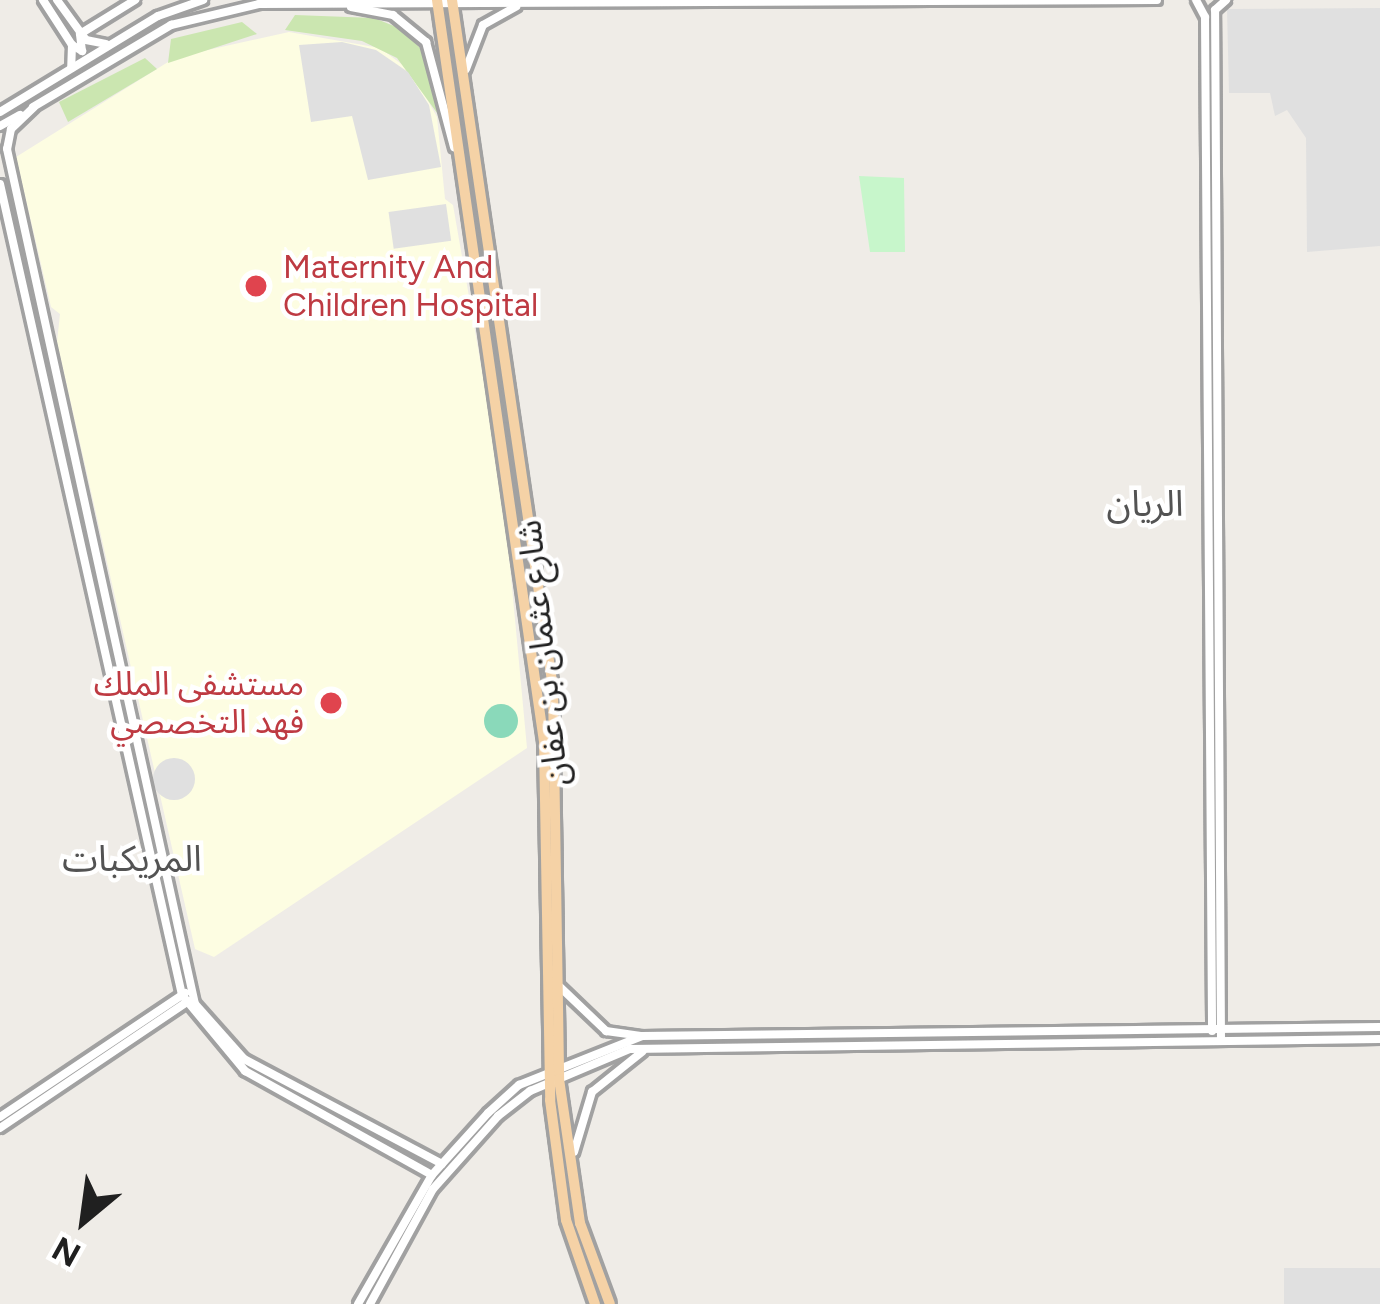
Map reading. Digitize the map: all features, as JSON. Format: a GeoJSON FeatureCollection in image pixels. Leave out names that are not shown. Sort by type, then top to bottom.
{"type":"FeatureCollection","features":[{"type":"Feature","properties":{"kind":"main road","name":"شارع عثمان بن عفان"},"geometry":{"type":"LineString","coordinates":[[437,0],[544,742],[554,1076],[565,1209],[595,1304]]}},
{"type":"Feature","properties":{"kind":"main road","name":"شارع عثمان بن عفان"},"geometry":{"type":"LineString","coordinates":[[452,0],[553,688],[554,1076],[593,1265],[610,1304]]}},
{"type":"Feature","properties":{"kind":"main road"},"geometry":{"type":"LineString","coordinates":[[565,1209],[593,1265]]}},
{"type":"Feature","properties":{"kind":"street"},"geometry":{"type":"LineString","coordinates":[[43,0],[72,45],[71,68]]}},
{"type":"Feature","properties":{"kind":"street"},"geometry":{"type":"LineString","coordinates":[[57,0],[84,48],[72,45]]}},
{"type":"Feature","properties":{"kind":"street"},"geometry":{"type":"LineString","coordinates":[[80,34],[135,0]]}},
{"type":"Feature","properties":{"kind":"street"},"geometry":{"type":"LineString","coordinates":[[0,112],[108,44],[203,0]]}},
{"type":"Feature","properties":{"kind":"street"},"geometry":{"type":"LineString","coordinates":[[0,126],[171,25],[273,0]]}},
{"type":"Feature","properties":{"kind":"street"},"geometry":{"type":"LineString","coordinates":[[259,4],[1157,0]]}},
{"type":"Feature","properties":{"kind":"street"},"geometry":{"type":"LineString","coordinates":[[1196,0],[1205,8],[1217,1040]]}},
{"type":"Feature","properties":{"kind":"street"},"geometry":{"type":"LineString","coordinates":[[1216,1028],[1215,10],[1226,0]]}},
{"type":"Feature","properties":{"kind":"street"},"geometry":{"type":"LineString","coordinates":[[320,3],[369,9],[412,26],[435,58],[456,153]]}},
{"type":"Feature","properties":{"kind":"street"},"geometry":{"type":"LineString","coordinates":[[474,166],[468,52],[495,16],[537,3]]}},
{"type":"Feature","properties":{"kind":"street"},"geometry":{"type":"LineString","coordinates":[[80,34],[108,44]]}},
{"type":"Feature","properties":{"kind":"street"},"geometry":{"type":"LineString","coordinates":[[34,106],[10,130],[3,145],[174,909],[188,996],[244,1059],[442,1164]]}},
{"type":"Feature","properties":{"kind":"street"},"geometry":{"type":"LineString","coordinates":[[0,184],[188,996],[245,1071],[432,1174]]}},
{"type":"Feature","properties":{"kind":"street"},"geometry":{"type":"LineString","coordinates":[[159,886],[174,909]]}},
{"type":"Feature","properties":{"kind":"street"},"geometry":{"type":"LineString","coordinates":[[557,982],[578,1011],[606,1031],[642,1036],[1380,1027]]}},
{"type":"Feature","properties":{"kind":"street"},"geometry":{"type":"LineString","coordinates":[[0,1118],[188,996]]}},
{"type":"Feature","properties":{"kind":"street"},"geometry":{"type":"LineString","coordinates":[[0,1128],[188,996]]}},
{"type":"Feature","properties":{"kind":"street"},"geometry":{"type":"LineString","coordinates":[[370,1304],[433,1189],[507,1108],[554,1076],[642,1036]]}},
{"type":"Feature","properties":{"kind":"street"},"geometry":{"type":"LineString","coordinates":[[358,1304],[432,1174],[509,1093],[630,1049],[1380,1039]]}},
{"type":"Feature","properties":{"kind":"street"},"geometry":{"type":"LineString","coordinates":[[575,1190],[577,1127],[592,1092],[618,1065],[662,1045]]}},
{"type":"Feature","properties":{"kind":"shaded area"},"geometry":{"type":"Polygon","coordinates":[[[1380,8],[1380,246],[1307,252],[1306,138],[1287,110],[1275,116],[1270,93],[1229,93],[1227,9],[1380,8]]]}},
{"type":"Feature","properties":{"kind":"shaded area"},"geometry":{"type":"Polygon","coordinates":[[[289,32],[380,48],[412,72],[437,117],[445,199],[453,205],[503,491],[527,748],[214,957],[195,949],[57,342],[60,314],[51,307],[16,157],[176,57],[289,32]]]}},
{"type":"Feature","properties":{"kind":"shaded area"},"geometry":{"type":"Polygon","coordinates":[[[342,42],[376,50],[408,72],[429,105],[441,167],[368,180],[352,116],[311,122],[299,45],[342,42]]]}},
{"type":"Feature","properties":{"kind":"shaded area"},"geometry":{"type":"Polygon","coordinates":[[[446,204],[451,241],[394,249],[389,212],[446,204]]]}},
{"type":"Feature","properties":{"kind":"shaded area"},"geometry":{"type":"Polygon","coordinates":[[[174,758],[189,764],[195,779],[189,794],[174,800],[159,794],[153,779],[159,764],[174,758]]]}},
{"type":"Feature","properties":{"kind":"shaded area"},"geometry":{"type":"Polygon","coordinates":[[[1284,1268],[1380,1268],[1380,1304],[1284,1304],[1284,1268]]]}},
{"type":"Feature","properties":{"kind":"green space"},"geometry":{"type":"Polygon","coordinates":[[[295,15],[374,18],[404,30],[428,57],[440,117],[397,58],[362,41],[285,30],[295,15]]]}},
{"type":"Feature","properties":{"kind":"green space"},"geometry":{"type":"Polygon","coordinates":[[[242,22],[257,34],[168,63],[171,39],[242,22]]]}},
{"type":"Feature","properties":{"kind":"green space"},"geometry":{"type":"Polygon","coordinates":[[[145,58],[157,69],[68,122],[59,102],[145,58]]]}},
{"type":"Feature","properties":{"kind":"green space"},"geometry":{"type":"Polygon","coordinates":[[[859,176],[904,178],[905,252],[870,252],[859,176]]]}},
{"type":"Feature","properties":{"kind":"green space"},"geometry":{"type":"Polygon","coordinates":[[[501,704],[513,709],[518,721],[513,733],[501,738],[489,733],[484,721],[489,709],[501,704]]]}},
{"type":"Feature","properties":{"kind":"place","name":"Maternity And Children Hospital"},"geometry":{"type":"Point","coordinates":[256,286]}},
{"type":"Feature","properties":{"kind":"place","name":"مستشفى الملك فهد التخصصي"},"geometry":{"type":"Point","coordinates":[331,703]}},
{"type":"Feature","properties":{"kind":"district","name":"الريان"},"geometry":{"type":"Point","coordinates":[1145,504]}},
{"type":"Feature","properties":{"kind":"district","name":"المريكبات"},"geometry":{"type":"Point","coordinates":[132,859]}}]}
